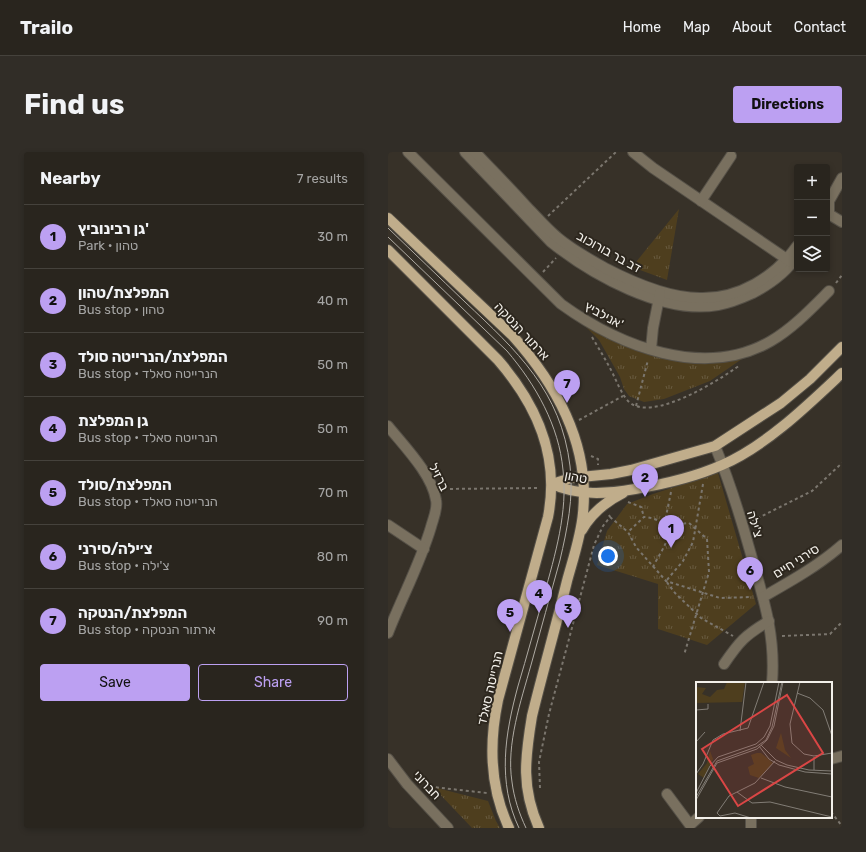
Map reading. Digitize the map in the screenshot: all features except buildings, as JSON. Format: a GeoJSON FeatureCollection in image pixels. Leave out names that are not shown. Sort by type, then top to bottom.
{"type":"FeatureCollection","features":[{"type":"Feature","properties":{"kind":"main road","name":"ארתור הנטקה"},"geometry":{"type":"LineString","coordinates":[[388,218],[512,335],[538,366],[562,404],[570,424],[576,442],[583,476],[584,493]]}},
{"type":"Feature","properties":{"kind":"main road"},"geometry":{"type":"LineString","coordinates":[[388,250],[498,360],[519,386],[532,408],[541,428],[551,468],[547,486]]}},
{"type":"Feature","properties":{"kind":"main road","name":"טהון"},"geometry":{"type":"LineString","coordinates":[[547,486],[571,478],[611,474],[631,470],[715,446],[781,403],[810,379],[842,347]]}},
{"type":"Feature","properties":{"kind":"main road","name":"טהון"},"geometry":{"type":"LineString","coordinates":[[547,486],[584,493],[627,490],[674,481],[723,465],[757,445],[786,424],[842,373]]}},
{"type":"Feature","properties":{"kind":"main road","name":"הנרייטה סאלד"},"geometry":{"type":"LineString","coordinates":[[509,828],[497,794],[493,768],[492,738],[498,700],[548,517],[550,503],[547,486]]}},
{"type":"Feature","properties":{"kind":"main road"},"geometry":{"type":"LineString","coordinates":[[580,533],[602,507],[627,490]]}},
{"type":"Feature","properties":{"kind":"main road"},"geometry":{"type":"LineString","coordinates":[[539,828],[531,811],[527,790],[525,769],[528,743],[534,710],[580,533],[584,513],[584,493]]}},
{"type":"Feature","properties":{"kind":"street","name":"אנילביץ'"},"geometry":{"type":"LineString","coordinates":[[408,152],[562,304],[582,319],[618,338],[650,349],[686,358],[710,359],[739,355],[770,342],[786,331],[829,292]]}},
{"type":"Feature","properties":{"kind":"street"},"geometry":{"type":"LineString","coordinates":[[465,152],[551,242],[563,251],[589,269],[616,284],[660,295],[650,349]]}},
{"type":"Feature","properties":{"kind":"street","name":"דב בר בורוכוב"},"geometry":{"type":"LineString","coordinates":[[475,152],[557,237],[619,276],[649,288],[660,295],[699,298],[738,292],[770,275],[792,260]]}},
{"type":"Feature","properties":{"kind":"street"},"geometry":{"type":"LineString","coordinates":[[633,152],[653,168],[701,201],[792,260]]}},
{"type":"Feature","properties":{"kind":"street"},"geometry":{"type":"LineString","coordinates":[[701,201],[731,156]]}},
{"type":"Feature","properties":{"kind":"street"},"geometry":{"type":"LineString","coordinates":[[830,200],[842,178]]}},
{"type":"Feature","properties":{"kind":"street"},"geometry":{"type":"LineString","coordinates":[[830,214],[842,222]]}},
{"type":"Feature","properties":{"kind":"street","name":"ברזיל"},"geometry":{"type":"LineString","coordinates":[[388,426],[425,474],[433,489],[437,502],[424,548]]}},
{"type":"Feature","properties":{"kind":"street","name":"צ'ילה"},"geometry":{"type":"LineString","coordinates":[[715,446],[723,465],[743,526],[763,596],[773,648],[772,682]]}},
{"type":"Feature","properties":{"kind":"street"},"geometry":{"type":"LineString","coordinates":[[388,525],[424,548],[388,633]]}},
{"type":"Feature","properties":{"kind":"street","name":"סירני חיים"},"geometry":{"type":"LineString","coordinates":[[763,596],[806,572],[826,559],[842,545]]}},
{"type":"Feature","properties":{"kind":"street"},"geometry":{"type":"LineString","coordinates":[[724,664],[740,641],[769,621]]}},
{"type":"Feature","properties":{"kind":"street"},"geometry":{"type":"LineString","coordinates":[[832,759],[842,756]]}},
{"type":"Feature","properties":{"kind":"street","name":"חברוני"},"geometry":{"type":"LineString","coordinates":[[388,759],[407,784],[448,828]]}},
{"type":"Feature","properties":{"kind":"street"},"geometry":{"type":"LineString","coordinates":[[667,794],[690,825],[698,818]]}},
{"type":"Feature","properties":{"kind":"path"},"geometry":{"type":"LineString","coordinates":[[542,222],[616,152]]}},
{"type":"Feature","properties":{"kind":"path"},"geometry":{"type":"LineString","coordinates":[[536,279],[563,251]]}},
{"type":"Feature","properties":{"kind":"path"},"geometry":{"type":"LineString","coordinates":[[592,337],[604,355],[623,396],[630,403],[636,406],[659,407],[716,381],[742,363]]}},
{"type":"Feature","properties":{"kind":"path"},"geometry":{"type":"LineString","coordinates":[[636,406],[650,349]]}},
{"type":"Feature","properties":{"kind":"path"},"geometry":{"type":"LineString","coordinates":[[578,420],[623,396]]}},
{"type":"Feature","properties":{"kind":"path"},"geometry":{"type":"LineString","coordinates":[[743,526],[812,491],[842,463]]}},
{"type":"Feature","properties":{"kind":"path"},"geometry":{"type":"LineString","coordinates":[[666,581],[683,561],[693,542],[696,518],[706,471]]}},
{"type":"Feature","properties":{"kind":"path"},"geometry":{"type":"LineString","coordinates":[[653,566],[667,539],[664,526],[674,481]]}},
{"type":"Feature","properties":{"kind":"path"},"geometry":{"type":"LineString","coordinates":[[433,489],[547,486]]}},
{"type":"Feature","properties":{"kind":"path"},"geometry":{"type":"LineString","coordinates":[[615,497],[641,507],[644,517]]}},
{"type":"Feature","properties":{"kind":"path"},"geometry":{"type":"LineString","coordinates":[[602,507],[610,517],[628,532],[636,547],[675,593],[701,618],[740,641]]}},
{"type":"Feature","properties":{"kind":"path"},"geometry":{"type":"LineString","coordinates":[[540,791],[539,762],[549,714],[594,545],[603,526],[610,517]]}},
{"type":"Feature","properties":{"kind":"path"},"geometry":{"type":"LineString","coordinates":[[628,532],[644,517],[656,518],[664,526]]}},
{"type":"Feature","properties":{"kind":"path"},"geometry":{"type":"LineString","coordinates":[[664,526],[689,523],[707,540],[709,572],[684,655]]}},
{"type":"Feature","properties":{"kind":"path"},"geometry":{"type":"LineString","coordinates":[[666,581],[720,598],[763,596]]}},
{"type":"Feature","properties":{"kind":"path"},"geometry":{"type":"LineString","coordinates":[[771,637],[830,634],[842,622]]}},
{"type":"Feature","properties":{"kind":"path"},"geometry":{"type":"LineString","coordinates":[[407,784],[497,794]]}},
{"type":"Feature","properties":{"kind":"path"},"geometry":{"type":"LineString","coordinates":[[832,813],[842,826]]}},
{"type":"Feature","properties":{"kind":"green space"},"geometry":{"type":"Polygon","coordinates":[[[679,209],[667,280],[632,267],[679,209]]]}},
{"type":"Feature","properties":{"kind":"green space"},"geometry":{"type":"Polygon","coordinates":[[[580,321],[671,358],[755,350],[710,381],[664,399],[644,402],[629,396],[599,340],[580,321]]]}},
{"type":"Feature","properties":{"kind":"green space"},"geometry":{"type":"Polygon","coordinates":[[[718,473],[756,604],[707,645],[658,629],[658,584],[597,565],[607,531],[627,504],[718,473]]]}},
{"type":"Feature","properties":{"kind":"green space"},"geometry":{"type":"Polygon","coordinates":[[[433,787],[488,801],[500,828],[472,828],[433,787]]]}},
{"type":"Feature","properties":{"kind":"tram line"},"geometry":{"type":"LineString","coordinates":[[388,228],[484,320],[519,356],[534,374],[547,394],[565,439],[571,478],[567,525],[560,560],[519,708],[511,753],[514,794],[526,828]]}},
{"type":"Feature","properties":{"kind":"tram line"},"geometry":{"type":"LineString","coordinates":[[388,237],[507,351],[518,364],[544,407],[557,438],[561,454],[564,502],[560,533],[513,704],[507,740],[505,758],[508,793],[512,811],[519,828]]}},
{"type":"Feature","properties":{"kind":"place","name":"המפלצת/הנטקה"},"geometry":{"type":"Point","coordinates":[567,403]}},
{"type":"Feature","properties":{"kind":"place","name":"המפלצת/טהון"},"geometry":{"type":"Point","coordinates":[645,497]}},
{"type":"Feature","properties":{"kind":"place","name":"גן רבינוביץ'"},"geometry":{"type":"Point","coordinates":[671,548]}},
{"type":"Feature","properties":{"kind":"place","name":"צ׳ילה/סירני"},"geometry":{"type":"Point","coordinates":[750,590]}},
{"type":"Feature","properties":{"kind":"place","name":"גן המפלצת"},"geometry":{"type":"Point","coordinates":[539,613]}},
{"type":"Feature","properties":{"kind":"place","name":"המפלצת/הנרייטה סולד"},"geometry":{"type":"Point","coordinates":[568,628]}},
{"type":"Feature","properties":{"kind":"place","name":"המפלצת/סולד"},"geometry":{"type":"Point","coordinates":[510,632]}}]}
